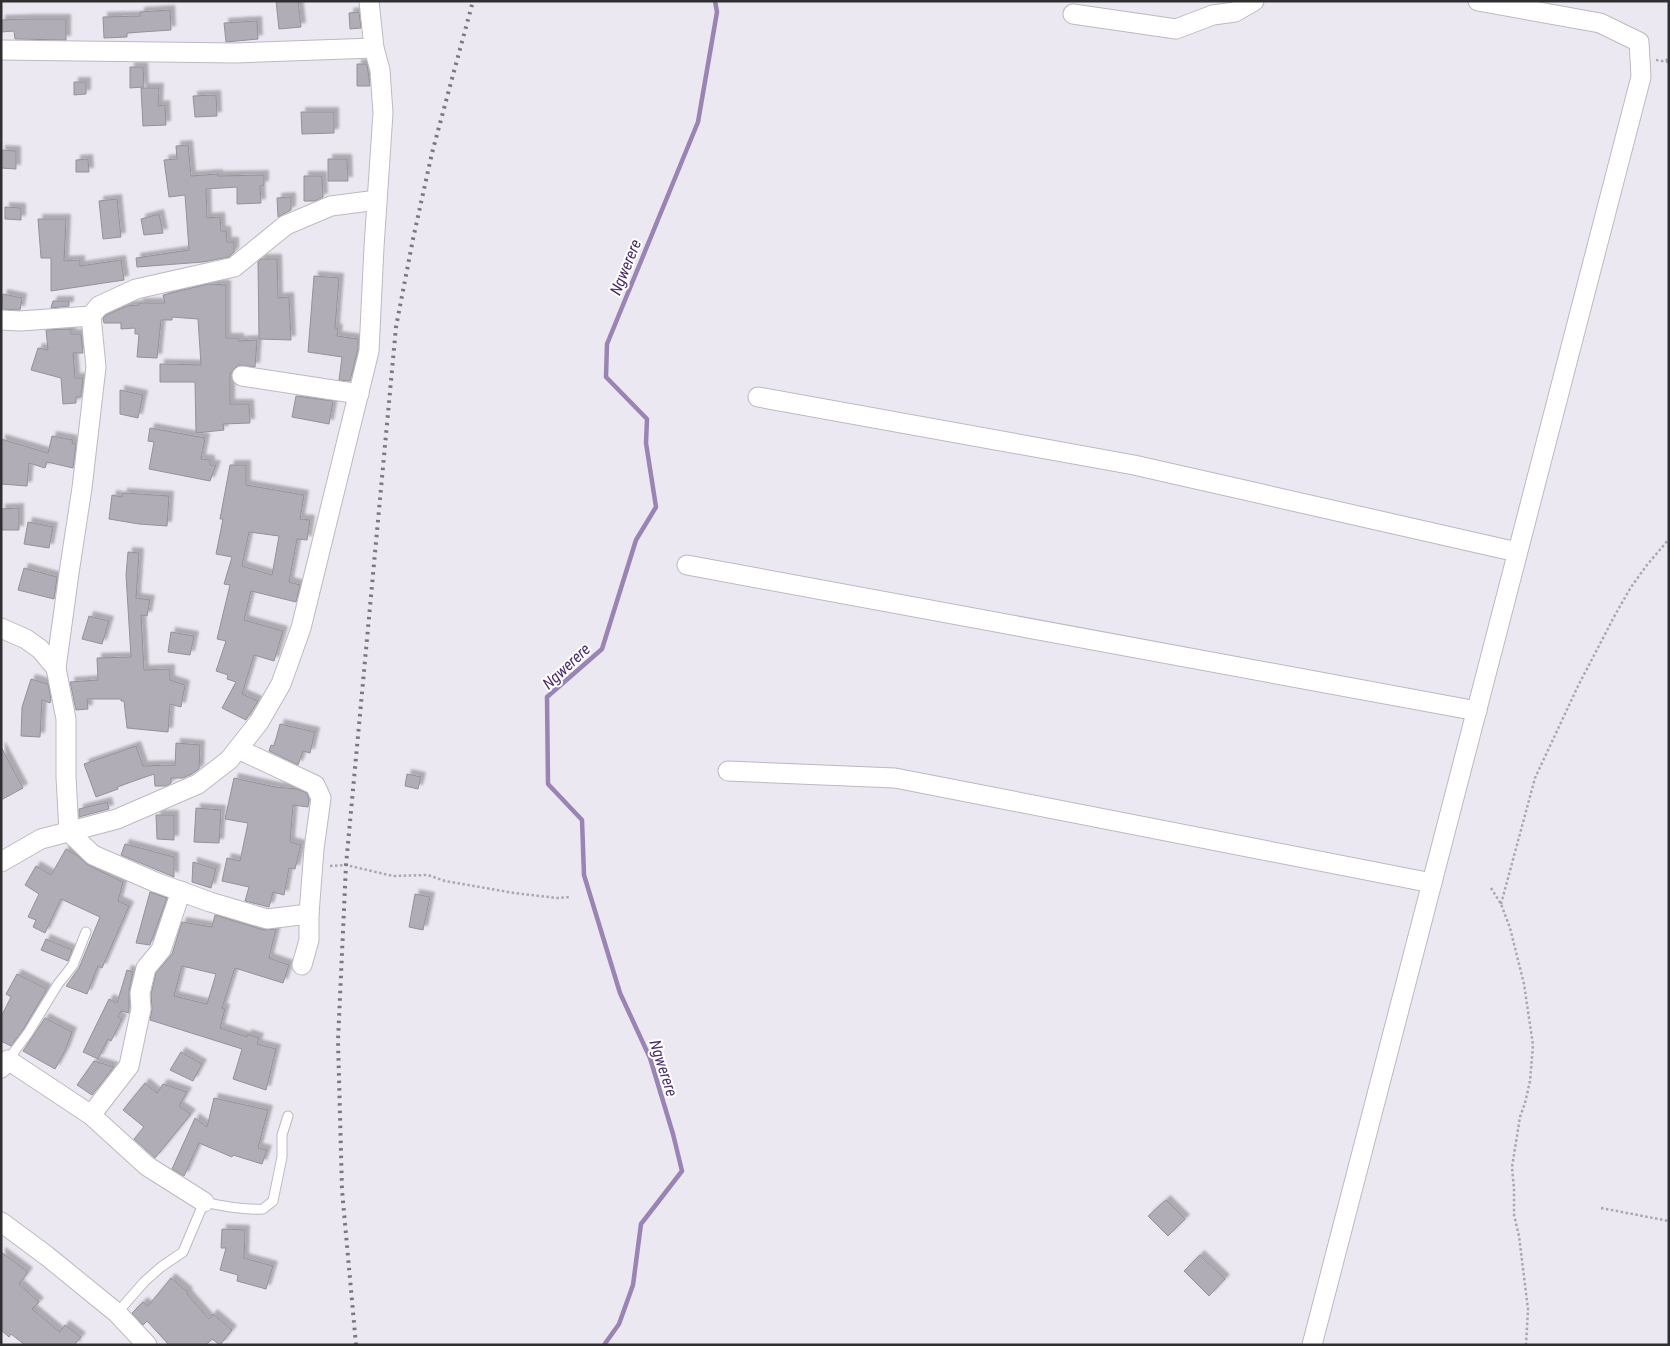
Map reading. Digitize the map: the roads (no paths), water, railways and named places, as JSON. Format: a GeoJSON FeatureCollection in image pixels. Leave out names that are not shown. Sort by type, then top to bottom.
{"type":"FeatureCollection","features":[{"type":"Feature","properties":{"kind":"street"},"geometry":{"type":"LineString","coordinates":[[1,862],[41,839],[117,819],[198,784],[229,760],[259,722],[281,684],[300,628],[369,351],[383,113],[380,70],[374,48],[368,1]]}},
{"type":"Feature","properties":{"kind":"street"},"geometry":{"type":"LineString","coordinates":[[1073,14],[1176,28],[1213,15],[1235,12],[1254,1]]}},
{"type":"Feature","properties":{"kind":"street"},"geometry":{"type":"LineString","coordinates":[[1312,1345],[1640,77],[1639,42],[1600,23],[1478,1]]}},
{"type":"Feature","properties":{"kind":"street"},"geometry":{"type":"LineString","coordinates":[[1,50],[236,53],[374,48]]}},
{"type":"Feature","properties":{"kind":"street"},"geometry":{"type":"LineString","coordinates":[[308,914],[266,919],[181,891],[155,882],[93,855],[69,832],[66,777],[66,719],[56,668],[82,488],[96,367],[91,316],[99,306],[136,289],[234,268],[286,225],[331,206],[377,200]]}},
{"type":"Feature","properties":{"kind":"street"},"geometry":{"type":"LineString","coordinates":[[1,320],[20,321],[91,316]]}},
{"type":"Feature","properties":{"kind":"street"},"geometry":{"type":"LineString","coordinates":[[242,376],[359,394]]}},
{"type":"Feature","properties":{"kind":"street"},"geometry":{"type":"LineString","coordinates":[[758,397],[1134,465],[1518,552]]}},
{"type":"Feature","properties":{"kind":"street"},"geometry":{"type":"LineString","coordinates":[[687,565],[1476,711]]}},
{"type":"Feature","properties":{"kind":"street"},"geometry":{"type":"LineString","coordinates":[[1,628],[40,648],[56,668]]}},
{"type":"Feature","properties":{"kind":"street"},"geometry":{"type":"LineString","coordinates":[[238,749],[315,784],[321,798],[308,914],[309,940],[302,965]]}},
{"type":"Feature","properties":{"kind":"street"},"geometry":{"type":"LineString","coordinates":[[728,771],[895,778],[1432,883]]}},
{"type":"Feature","properties":{"kind":"street"},"geometry":{"type":"LineString","coordinates":[[91,1115],[128,1066],[141,1010],[140,993],[146,968],[161,950],[181,891]]}},
{"type":"Feature","properties":{"kind":"street"},"geometry":{"type":"LineString","coordinates":[[5,1064],[91,1115],[147,1166],[204,1202]]}},
{"type":"Feature","properties":{"kind":"street"},"geometry":{"type":"LineString","coordinates":[[1,1222],[117,1313],[147,1345]]}},
{"type":"Feature","properties":{"kind":"lane"},"geometry":{"type":"LineString","coordinates":[[5,1064],[28,1034],[58,984],[73,965],[86,932]]}},
{"type":"Feature","properties":{"kind":"lane"},"geometry":{"type":"LineString","coordinates":[[117,1313],[150,1277],[183,1252],[204,1202],[248,1210],[263,1209],[272,1201],[282,1157],[282,1135],[288,1116]]}},
{"type":"Feature","properties":{"kind":"waterway","name":"Ngwerere"},"geometry":{"type":"LineString","coordinates":[[604,1345],[619,1324],[633,1285],[641,1224],[682,1171],[650,1058],[620,993],[584,875],[582,820],[548,784],[547,697],[602,649],[636,540],[656,507],[646,443],[647,419],[606,377],[607,344],[698,122],[717,12],[715,1]]}},
{"type":"Feature","properties":{"kind":"railway"},"geometry":{"type":"LineString","coordinates":[[356,1345],[342,1190],[338,1041],[346,865],[396,327],[432,153],[473,1]]}}]}
